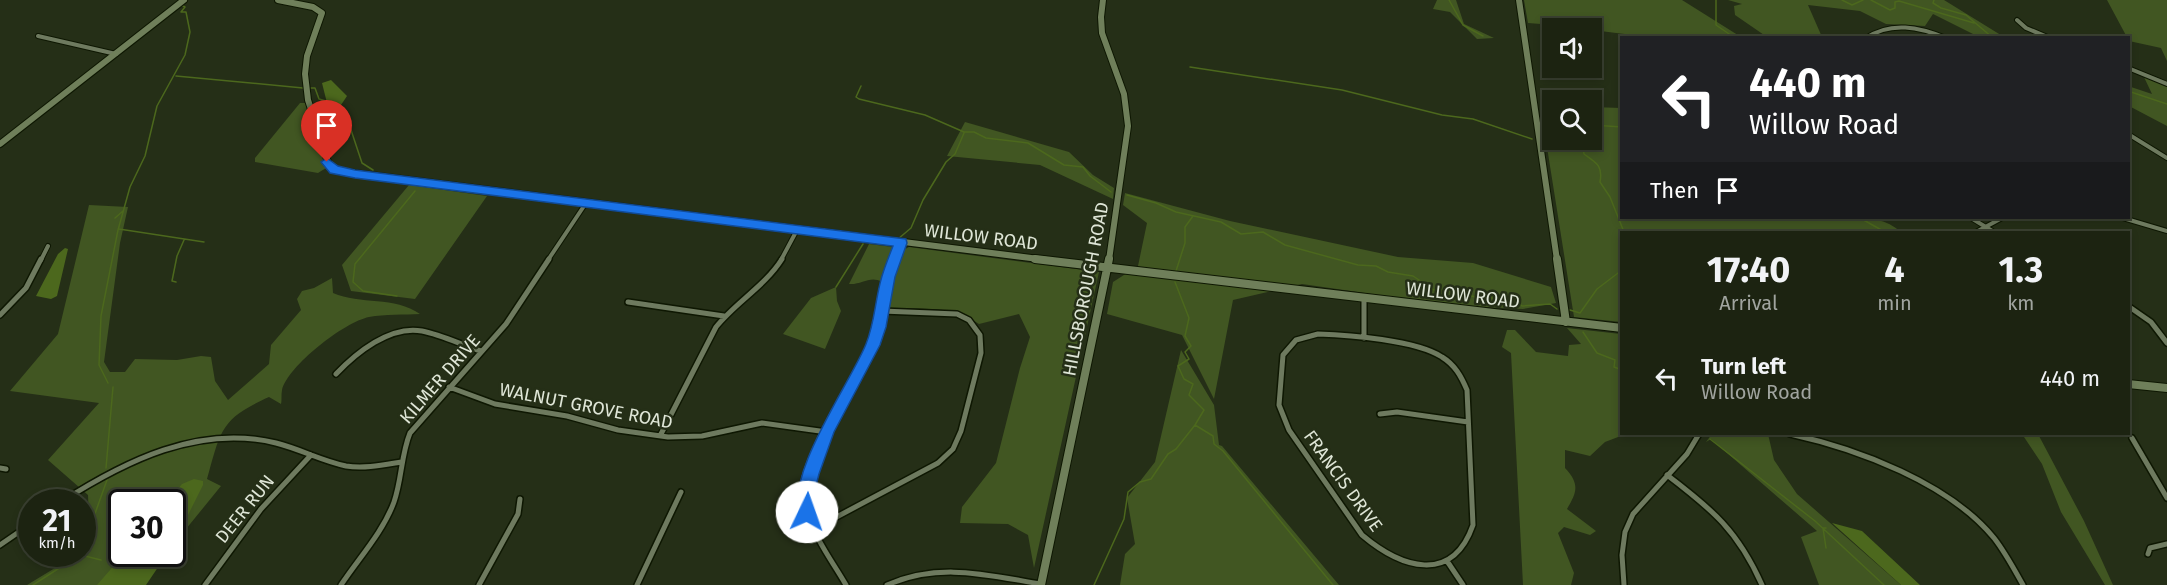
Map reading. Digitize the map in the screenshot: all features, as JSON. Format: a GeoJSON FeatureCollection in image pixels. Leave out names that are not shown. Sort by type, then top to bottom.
{"type":"FeatureCollection","features":[{"type":"Feature","properties":{"kind":"street"},"geometry":{"type":"LineString","coordinates":[[0,144],[184,0]]}},
{"type":"Feature","properties":{"kind":"street","name":"WILLOW ROAD"},"geometry":{"type":"LineString","coordinates":[[281,0],[313,7],[322,13],[305,69],[310,104],[331,168],[355,174],[901,243],[1620,328]]}},
{"type":"Feature","properties":{"kind":"street","name":"HILLSBOROUGH ROAD"},"geometry":{"type":"LineString","coordinates":[[1041,585],[1108,268],[1128,115],[1125,96],[1101,35],[1099,21],[1103,0]]}},
{"type":"Feature","properties":{"kind":"street"},"geometry":{"type":"LineString","coordinates":[[1519,0],[1566,322]]}},
{"type":"Feature","properties":{"kind":"street"},"geometry":{"type":"LineString","coordinates":[[2017,20],[2026,28],[2045,36]]}},
{"type":"Feature","properties":{"kind":"street"},"geometry":{"type":"LineString","coordinates":[[1869,36],[1878,30],[1901,27],[1940,36]]}},
{"type":"Feature","properties":{"kind":"street"},"geometry":{"type":"LineString","coordinates":[[38,36],[116,54]]}},
{"type":"Feature","properties":{"kind":"street"},"geometry":{"type":"LineString","coordinates":[[2130,69],[2167,84]]}},
{"type":"Feature","properties":{"kind":"street"},"geometry":{"type":"LineString","coordinates":[[2130,135],[2167,158]]}},
{"type":"Feature","properties":{"kind":"street","name":"KILMER DRIVE"},"geometry":{"type":"LineString","coordinates":[[341,585],[391,509],[410,433],[500,332],[586,203]]}},
{"type":"Feature","properties":{"kind":"street"},"geometry":{"type":"LineString","coordinates":[[1973,219],[1992,231]]}},
{"type":"Feature","properties":{"kind":"street"},"geometry":{"type":"LineString","coordinates":[[1978,231],[1999,219]]}},
{"type":"Feature","properties":{"kind":"street"},"geometry":{"type":"LineString","coordinates":[[2126,219],[2167,231]]}},
{"type":"Feature","properties":{"kind":"street"},"geometry":{"type":"LineString","coordinates":[[660,436],[724,316],[772,274],[786,254],[797,230]]}},
{"type":"Feature","properties":{"kind":"street"},"geometry":{"type":"LineString","coordinates":[[846,585],[814,530],[807,512],[806,494],[827,432],[869,355],[882,311],[888,277],[901,243]]}},
{"type":"Feature","properties":{"kind":"street"},"geometry":{"type":"LineString","coordinates":[[0,315],[26,288],[48,246]]}},
{"type":"Feature","properties":{"kind":"street"},"geometry":{"type":"LineString","coordinates":[[1364,298],[1364,338]]}},
{"type":"Feature","properties":{"kind":"street"},"geometry":{"type":"LineString","coordinates":[[628,302],[724,316]]}},
{"type":"Feature","properties":{"kind":"street"},"geometry":{"type":"LineString","coordinates":[[2130,307],[2151,322],[2167,343]]}},
{"type":"Feature","properties":{"kind":"street"},"geometry":{"type":"LineString","coordinates":[[814,530],[938,463],[953,449],[961,431],[982,347],[978,329],[969,320],[951,313],[882,311]]}},
{"type":"Feature","properties":{"kind":"street"},"geometry":{"type":"LineString","coordinates":[[336,374],[348,360],[370,346],[391,335],[413,330],[482,351]]}},
{"type":"Feature","properties":{"kind":"street","name":"FRANCIS DRIVE"},"geometry":{"type":"LineString","coordinates":[[1318,334],[1421,347],[1448,360],[1458,371],[1465,383],[1468,422],[1473,525],[1467,544],[1462,551],[1447,561],[1426,565],[1393,559],[1362,535],[1284,421],[1278,396],[1284,355],[1291,344],[1318,334]]}},
{"type":"Feature","properties":{"kind":"street"},"geometry":{"type":"LineString","coordinates":[[2130,384],[2167,388]]}},
{"type":"Feature","properties":{"kind":"street","name":"WALNUT GROVE ROAD"},"geometry":{"type":"LineString","coordinates":[[449,387],[495,404],[583,419],[618,430],[660,436],[702,436],[762,423],[827,432]]}},
{"type":"Feature","properties":{"kind":"street"},"geometry":{"type":"LineString","coordinates":[[1380,414],[1397,412],[1468,422]]}},
{"type":"Feature","properties":{"kind":"street"},"geometry":{"type":"LineString","coordinates":[[1624,585],[1622,564],[1624,539],[1631,516],[1642,499],[1679,462],[1698,435]]}},
{"type":"Feature","properties":{"kind":"street"},"geometry":{"type":"LineString","coordinates":[[1793,435],[1896,468],[1944,493],[1969,512],[1991,534],[2008,556],[2023,585]]}},
{"type":"Feature","properties":{"kind":"street"},"geometry":{"type":"LineString","coordinates":[[81,489],[142,457],[187,443],[215,438],[249,437],[270,441],[354,467],[401,462]]}},
{"type":"Feature","properties":{"kind":"street"},"geometry":{"type":"LineString","coordinates":[[2132,438],[2167,498]]}},
{"type":"Feature","properties":{"kind":"street","name":"DEER RUN"},"geometry":{"type":"LineString","coordinates":[[205,585],[261,509],[311,455]]}},
{"type":"Feature","properties":{"kind":"street"},"geometry":{"type":"LineString","coordinates":[[1667,475],[1714,511],[1732,528],[1752,559],[1762,585]]}},
{"type":"Feature","properties":{"kind":"street"},"geometry":{"type":"LineString","coordinates":[[638,585],[681,492]]}},
{"type":"Feature","properties":{"kind":"street"},"geometry":{"type":"LineString","coordinates":[[478,585],[518,514],[520,499]]}},
{"type":"Feature","properties":{"kind":"street"},"geometry":{"type":"LineString","coordinates":[[0,545],[18,533]]}},
{"type":"Feature","properties":{"kind":"street"},"geometry":{"type":"LineString","coordinates":[[2148,554],[2150,548],[2167,544]]}},
{"type":"Feature","properties":{"kind":"street"},"geometry":{"type":"LineString","coordinates":[[1447,561],[1463,585]]}},
{"type":"Feature","properties":{"kind":"street"},"geometry":{"type":"LineString","coordinates":[[887,585],[911,574],[934,570],[1041,585]]}},
{"type":"Feature","properties":{"kind":"shaded area"},"geometry":{"type":"Polygon","coordinates":[[[1437,0],[1456,0],[1464,24],[1494,38],[1477,39],[1450,12],[1433,9],[1437,0]]]}},
{"type":"Feature","properties":{"kind":"shaded area"},"geometry":{"type":"Polygon","coordinates":[[[1524,0],[1682,0],[1739,36],[1641,36],[1602,31],[1602,18],[1542,18],[1542,24],[1528,23],[1524,0]]]}},
{"type":"Feature","properties":{"kind":"shaded area"},"geometry":{"type":"Polygon","coordinates":[[[1728,0],[1944,0],[2002,36],[1977,36],[1933,14],[1925,26],[1886,24],[1860,11],[1808,5],[1822,36],[1766,36],[1735,15],[1734,6],[1742,4],[1728,0]]]}},
{"type":"Feature","properties":{"kind":"shaded area"},"geometry":{"type":"Polygon","coordinates":[[[2107,0],[2167,0],[2167,61],[2161,48],[2130,41],[2130,36],[2126,36],[2107,0]]]}},
{"type":"Feature","properties":{"kind":"shaded area"},"geometry":{"type":"Polygon","coordinates":[[[2143,75],[2167,85],[2167,126],[2130,107],[2130,87],[2152,94],[2143,75]]]}},
{"type":"Feature","properties":{"kind":"shaded area"},"geometry":{"type":"Polygon","coordinates":[[[331,80],[347,96],[339,108],[332,108],[327,103],[322,83],[331,80]]]}},
{"type":"Feature","properties":{"kind":"shaded area"},"geometry":{"type":"Polygon","coordinates":[[[300,103],[307,103],[326,168],[318,173],[255,162],[255,158],[300,103]]]}},
{"type":"Feature","properties":{"kind":"shaded area"},"geometry":{"type":"Polygon","coordinates":[[[1602,107],[1620,108],[1620,219],[1866,219],[1885,222],[1900,231],[1620,231],[1620,322],[1574,317],[1547,150],[1602,150],[1602,107]]]}},
{"type":"Feature","properties":{"kind":"shaded area"},"geometry":{"type":"Polygon","coordinates":[[[965,122],[1069,152],[1093,175],[1114,188],[1113,199],[1040,165],[947,156],[965,122]]]}},
{"type":"Feature","properties":{"kind":"shaded area"},"geometry":{"type":"Polygon","coordinates":[[[409,185],[487,196],[415,299],[351,291],[342,265],[409,185]]]}},
{"type":"Feature","properties":{"kind":"shaded area"},"geometry":{"type":"Polygon","coordinates":[[[1125,193],[1230,221],[1398,257],[1473,263],[1551,287],[1556,303],[1523,309],[1448,305],[1302,284],[1233,300],[1214,399],[1182,335],[1107,314],[1113,282],[1138,266],[1147,223],[1123,205],[1125,193]]]}},
{"type":"Feature","properties":{"kind":"shaded area"},"geometry":{"type":"Polygon","coordinates":[[[89,205],[128,207],[120,243],[104,362],[110,372],[125,372],[135,359],[177,360],[201,356],[211,357],[215,381],[228,400],[269,364],[271,345],[301,310],[297,299],[302,291],[314,288],[332,278],[333,293],[354,299],[400,305],[420,314],[369,317],[346,327],[318,346],[295,369],[286,380],[282,390],[281,404],[269,397],[241,412],[232,420],[220,437],[207,479],[221,486],[186,529],[186,489],[108,489],[108,567],[157,567],[144,585],[27,585],[57,567],[96,567],[96,489],[81,489],[48,460],[99,403],[10,391],[58,334],[89,205]]]}},
{"type":"Feature","properties":{"kind":"shaded area"},"geometry":{"type":"Polygon","coordinates":[[[869,244],[895,249],[882,282],[870,280],[849,284],[869,244]]]}},
{"type":"Feature","properties":{"kind":"shaded area"},"geometry":{"type":"Polygon","coordinates":[[[909,247],[1099,272],[1034,568],[1028,535],[1008,524],[960,523],[962,507],[996,463],[1030,337],[1019,314],[979,324],[958,313],[947,311],[890,308],[887,305],[893,273],[903,250],[909,247]]]}},
{"type":"Feature","properties":{"kind":"shaded area"},"geometry":{"type":"Polygon","coordinates":[[[65,248],[68,249],[57,296],[51,299],[36,296],[58,254],[65,248]]]}},
{"type":"Feature","properties":{"kind":"shaded area"},"geometry":{"type":"Polygon","coordinates":[[[836,287],[837,301],[841,311],[825,349],[783,334],[811,298],[836,287]]]}},
{"type":"Feature","properties":{"kind":"shaded area"},"geometry":{"type":"Polygon","coordinates":[[[1567,328],[1620,334],[1620,435],[1623,435],[1605,442],[1590,456],[1565,450],[1565,468],[1575,484],[1575,493],[1567,509],[1596,531],[1590,535],[1564,527],[1558,533],[1574,573],[1571,585],[1523,585],[1511,353],[1502,347],[1507,330],[1515,330],[1536,352],[1568,356],[1569,345],[1581,344],[1567,328]]]}},
{"type":"Feature","properties":{"kind":"shaded area"},"geometry":{"type":"Polygon","coordinates":[[[1181,350],[1214,405],[1219,445],[1339,585],[1120,585],[1125,554],[1135,544],[1127,498],[1155,462],[1181,350]]]}},
{"type":"Feature","properties":{"kind":"shaded area"},"geometry":{"type":"Polygon","coordinates":[[[1711,435],[1768,435],[1774,460],[1797,494],[1901,585],[1819,585],[1801,537],[1817,531],[1711,439],[1706,442],[1711,435]]]}},
{"type":"Feature","properties":{"kind":"shaded area"},"geometry":{"type":"Polygon","coordinates":[[[2023,435],[2039,435],[2084,521],[2113,585],[2105,585],[2061,512],[2042,464],[2023,435]]]}},
{"type":"Feature","properties":{"kind":"shaded area"},"geometry":{"type":"Polygon","coordinates":[[[194,479],[203,481],[186,519],[186,489],[178,489],[182,484],[194,479]]]}},
{"type":"Feature","properties":{"kind":"shaded area"},"geometry":{"type":"Polygon","coordinates":[[[1832,523],[1862,531],[1920,585],[1901,585],[1832,523]]]}},
{"type":"Feature","properties":{"kind":"shaded area"},"geometry":{"type":"Polygon","coordinates":[[[113,567],[158,567],[146,585],[97,585],[113,567]]]}},
{"type":"Feature","properties":{"kind":"waterway"},"geometry":{"type":"LineString","coordinates":[[1449,0],[1463,25],[1483,36]]}},
{"type":"Feature","properties":{"kind":"waterway"},"geometry":{"type":"LineString","coordinates":[[1716,0],[1716,25],[1732,36]]}},
{"type":"Feature","properties":{"kind":"waterway"},"geometry":{"type":"LineString","coordinates":[[1842,0],[1852,5],[1863,0]]}},
{"type":"Feature","properties":{"kind":"waterway"},"geometry":{"type":"LineString","coordinates":[[1871,0],[1890,10],[1895,8],[1895,2],[1899,1],[1974,23]]}},
{"type":"Feature","properties":{"kind":"waterway"},"geometry":{"type":"LineString","coordinates":[[1934,0],[1933,3],[1941,8],[1966,15],[1991,36]]}},
{"type":"Feature","properties":{"kind":"waterway"},"geometry":{"type":"LineString","coordinates":[[108,383],[99,365],[101,316],[118,230],[130,187],[145,156],[157,106],[185,55],[190,32],[186,12],[181,12],[185,7],[181,5]]}},
{"type":"Feature","properties":{"kind":"waterway"},"geometry":{"type":"LineString","coordinates":[[1190,67],[1342,90],[1442,115],[1473,119],[1532,139]]}},
{"type":"Feature","properties":{"kind":"waterway"},"geometry":{"type":"LineString","coordinates":[[176,76],[303,88]]}},
{"type":"Feature","properties":{"kind":"waterway"},"geometry":{"type":"LineString","coordinates":[[861,86],[856,97],[859,99],[925,115],[964,132],[974,132],[986,138],[1028,143],[1064,165],[1083,167],[1090,176],[1111,192]]}},
{"type":"Feature","properties":{"kind":"waterway"},"geometry":{"type":"LineString","coordinates":[[311,88],[315,88],[319,99],[326,101]]}},
{"type":"Feature","properties":{"kind":"waterway"},"geometry":{"type":"LineString","coordinates":[[2130,92],[2167,104]]}},
{"type":"Feature","properties":{"kind":"waterway"},"geometry":{"type":"LineString","coordinates":[[337,109],[350,127],[362,163],[373,170]]}},
{"type":"Feature","properties":{"kind":"waterway"},"geometry":{"type":"LineString","coordinates":[[1602,126],[1620,127]]}},
{"type":"Feature","properties":{"kind":"waterway"},"geometry":{"type":"LineString","coordinates":[[898,239],[911,228],[923,200],[946,162],[955,154],[964,133]]}},
{"type":"Feature","properties":{"kind":"waterway"},"geometry":{"type":"LineString","coordinates":[[1583,150],[1584,154],[1600,168],[1600,182],[1610,197],[1624,231]]}},
{"type":"Feature","properties":{"kind":"waterway"},"geometry":{"type":"LineString","coordinates":[[397,296],[363,291],[353,282],[355,264],[415,191]]}},
{"type":"Feature","properties":{"kind":"waterway"},"geometry":{"type":"LineString","coordinates":[[1127,195],[1156,203],[1176,212],[1221,222],[1241,234],[1263,232],[1285,245],[1358,265],[1376,266],[1388,272],[1413,276],[1434,290],[1450,289],[1475,297],[1514,299],[1522,306],[1550,304],[1557,309]]}},
{"type":"Feature","properties":{"kind":"waterway"},"geometry":{"type":"LineString","coordinates":[[115,218],[123,211]]}},
{"type":"Feature","properties":{"kind":"waterway"},"geometry":{"type":"LineString","coordinates":[[1176,271],[1185,243],[1185,227],[1193,216]]}},
{"type":"Feature","properties":{"kind":"waterway"},"geometry":{"type":"LineString","coordinates":[[1862,219],[1883,231]]}},
{"type":"Feature","properties":{"kind":"waterway"},"geometry":{"type":"LineString","coordinates":[[119,229],[204,242]]}},
{"type":"Feature","properties":{"kind":"waterway"},"geometry":{"type":"LineString","coordinates":[[176,282],[172,281],[177,256],[184,240]]}},
{"type":"Feature","properties":{"kind":"waterway"},"geometry":{"type":"LineString","coordinates":[[836,287],[863,244]]}},
{"type":"Feature","properties":{"kind":"waterway"},"geometry":{"type":"LineString","coordinates":[[1570,310],[1580,313],[1597,289],[1620,272]]}},
{"type":"Feature","properties":{"kind":"waterway"},"geometry":{"type":"LineString","coordinates":[[1175,282],[1189,318],[1185,336],[1191,346],[1185,352],[1189,359],[1178,366],[1184,379],[1193,384],[1189,395],[1204,410],[1195,425]]}},
{"type":"Feature","properties":{"kind":"waterway"},"geometry":{"type":"LineString","coordinates":[[1583,332],[1597,353],[1615,360],[1614,367],[1620,369]]}},
{"type":"Feature","properties":{"kind":"waterway"},"geometry":{"type":"LineString","coordinates":[[106,468],[113,387]]}},
{"type":"Feature","properties":{"kind":"waterway"},"geometry":{"type":"LineString","coordinates":[[1094,585],[1124,519],[1128,492],[1140,482],[1151,479],[1168,454],[1176,449],[1195,425]]}},
{"type":"Feature","properties":{"kind":"waterway"},"geometry":{"type":"LineString","coordinates":[[1195,425],[1213,436],[1214,444],[1223,451],[1333,585]]}},
{"type":"Feature","properties":{"kind":"waterway"},"geometry":{"type":"LineString","coordinates":[[1710,439],[1823,528]]}},
{"type":"Feature","properties":{"kind":"waterway"},"geometry":{"type":"LineString","coordinates":[[96,511],[107,480]]}},
{"type":"Feature","properties":{"kind":"waterway"},"geometry":{"type":"LineString","coordinates":[[1823,528],[1884,585]]}},
{"type":"Feature","properties":{"kind":"waterway"},"geometry":{"type":"LineString","coordinates":[[1823,528],[1826,548]]}},
{"type":"Feature","properties":{"kind":"waterway"},"geometry":{"type":"LineString","coordinates":[[96,559],[101,560]]}},
{"type":"Feature","properties":{"kind":"waterway"},"geometry":{"type":"LineString","coordinates":[[33,585],[61,567]]}},
{"type":"Feature","properties":{"kind":"route"},"geometry":{"type":"LineString","coordinates":[[327,162],[334,170],[355,174],[901,243],[888,277],[879,327],[873,345],[827,432],[811,474],[806,494],[807,512]]}}]}
